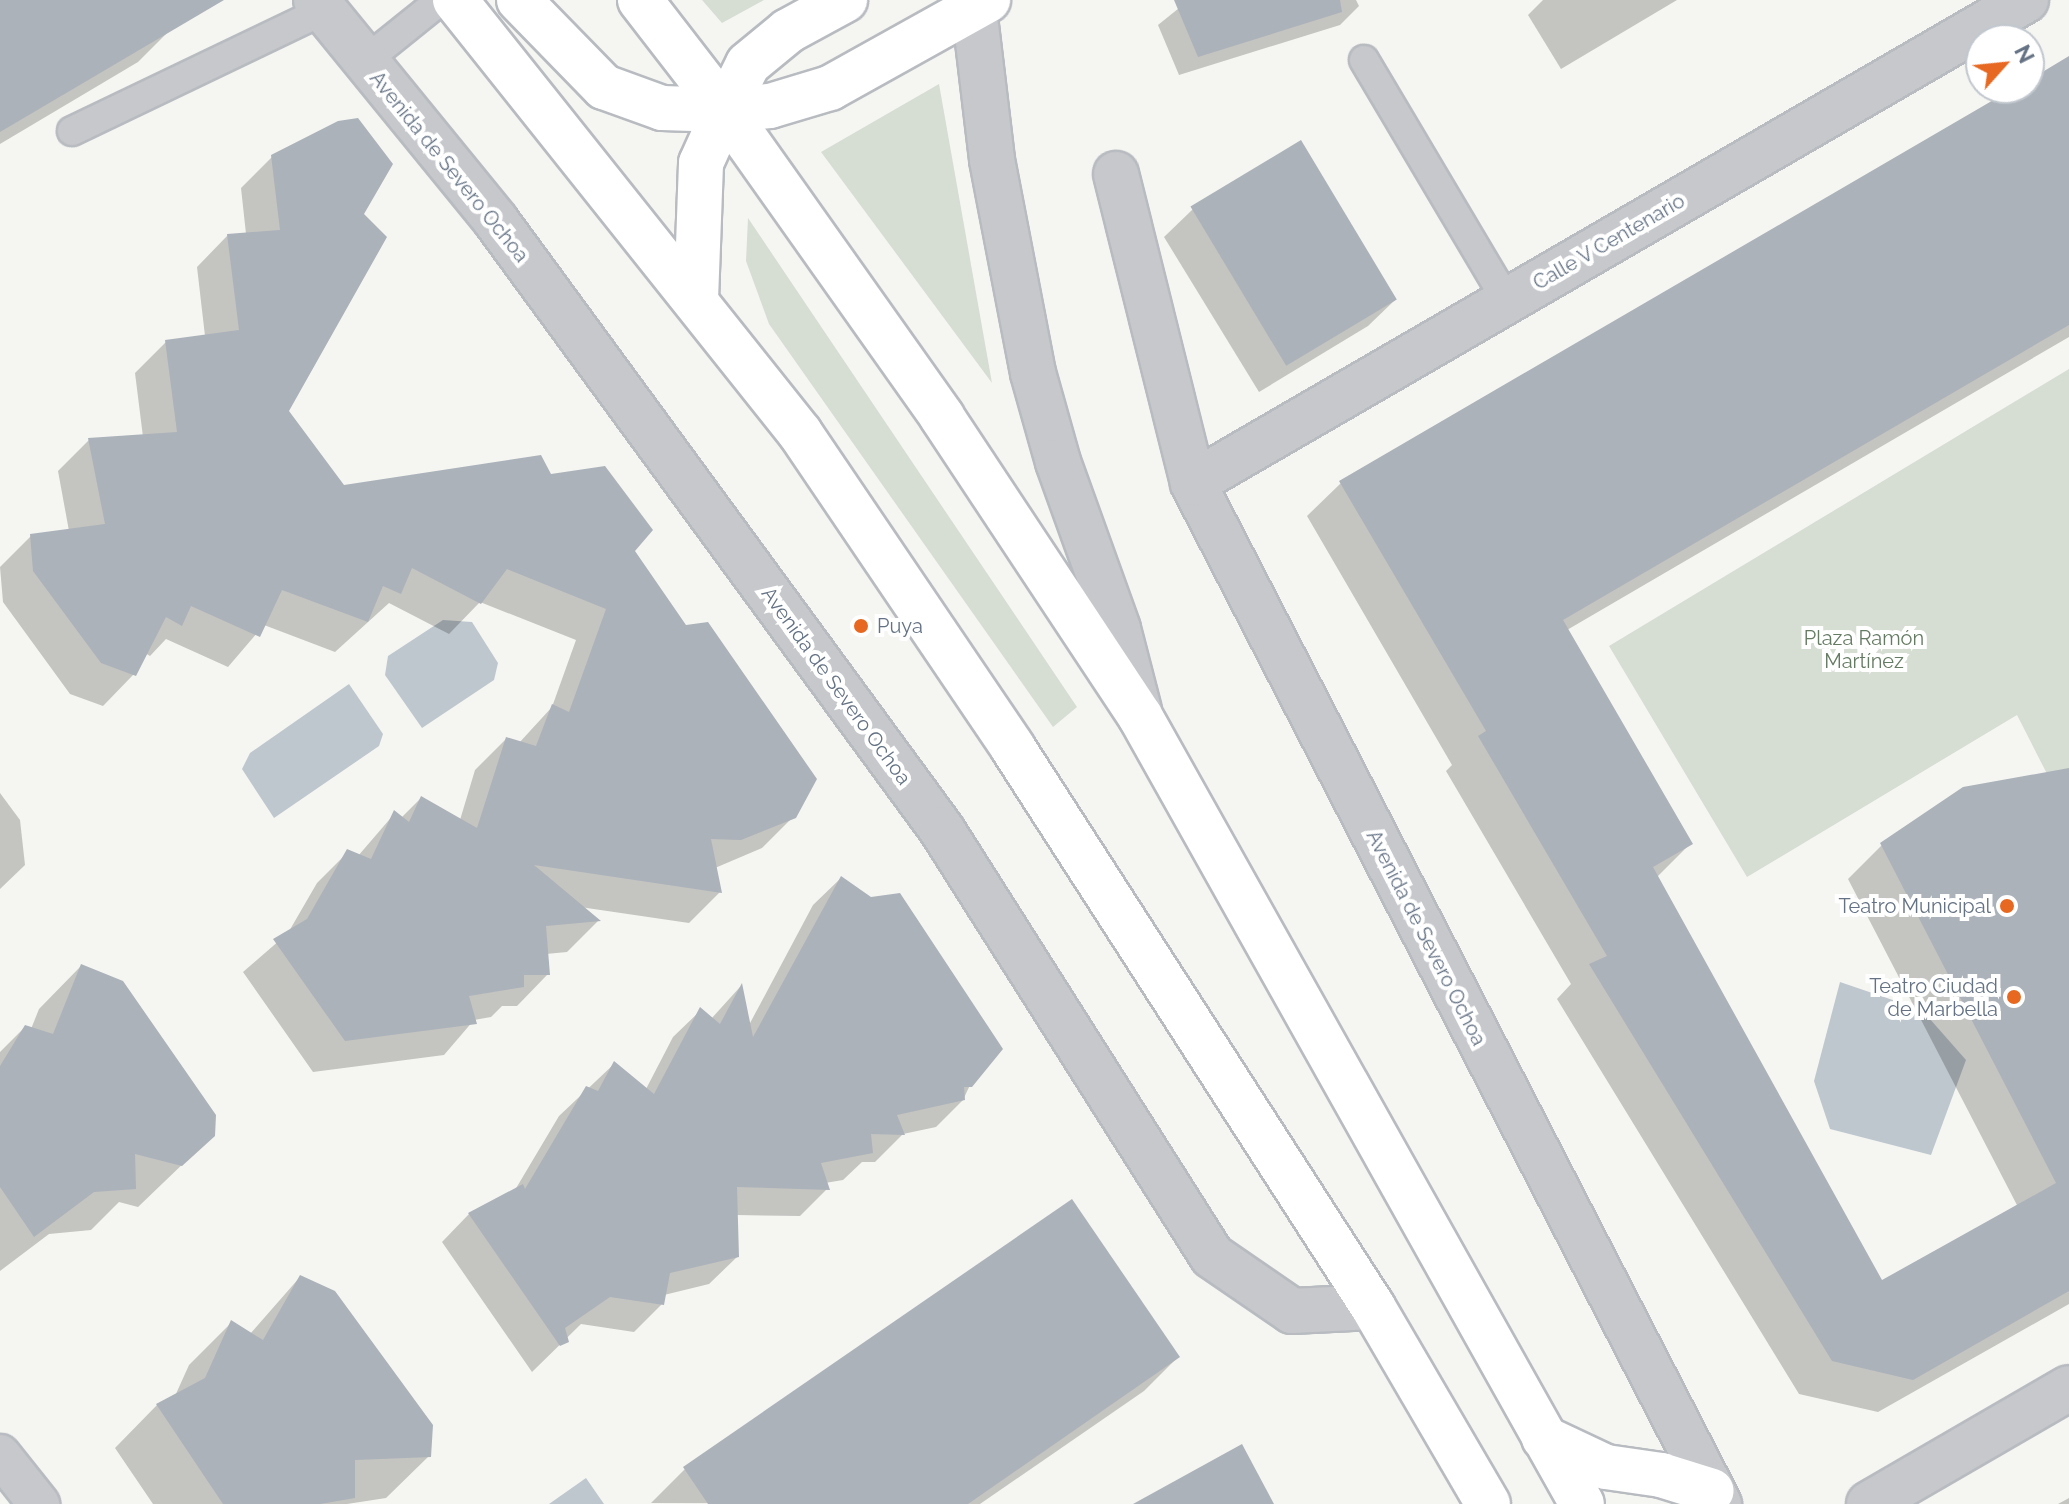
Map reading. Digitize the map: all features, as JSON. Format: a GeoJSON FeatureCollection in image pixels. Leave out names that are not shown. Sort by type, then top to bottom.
{"type":"FeatureCollection","features":[{"type":"Feature","properties":{"kind":"main road"},"geometry":{"type":"LineString","coordinates":[[455,0],[800,433],[935,630],[1373,1307],[1488,1504]]}},
{"type":"Feature","properties":{"kind":"main road"},"geometry":{"type":"LineString","coordinates":[[519,0],[604,87],[662,108],[725,110],[770,106],[830,88],[979,3]]}},
{"type":"Feature","properties":{"kind":"main road"},"geometry":{"type":"LineString","coordinates":[[640,0],[725,110],[942,417],[1140,716],[1582,1504]]}},
{"type":"Feature","properties":{"kind":"main road"},"geometry":{"type":"LineString","coordinates":[[696,300],[701,163],[725,110],[748,64],[788,31],[845,0]]}},
{"type":"Feature","properties":{"kind":"main road"},"geometry":{"type":"LineString","coordinates":[[1544,1438],[1606,1467],[1661,1475],[1715,1498]]}},
{"type":"Feature","properties":{"kind":"street","name":"Calle V Centenario"},"geometry":{"type":"LineString","coordinates":[[1193,483],[2026,0]]}},
{"type":"Feature","properties":{"kind":"street"},"geometry":{"type":"LineString","coordinates":[[979,3],[997,187],[1033,373],[1118,629],[1140,716]]}},
{"type":"Feature","properties":{"kind":"street","name":"Avenida de Severo Ochoa"},"geometry":{"type":"LineString","coordinates":[[321,5],[496,221],[942,830],[1212,1256],[1292,1311],[1373,1307]]}},
{"type":"Feature","properties":{"kind":"street","name":"Avenida de Severo Ochoa"},"geometry":{"type":"LineString","coordinates":[[1116,174],[1193,483],[1715,1498]]}},
{"type":"Feature","properties":{"kind":"street"},"geometry":{"type":"LineString","coordinates":[[1869,1504],[2069,1388]]}},
{"type":"Feature","properties":{"kind":"street"},"geometry":{"type":"LineString","coordinates":[[0,1455],[39,1504]]}},
{"type":"Feature","properties":{"kind":"lane"},"geometry":{"type":"LineString","coordinates":[[365,61],[441,0]]}},
{"type":"Feature","properties":{"kind":"lane"},"geometry":{"type":"LineString","coordinates":[[72,131],[321,5]]}},
{"type":"Feature","properties":{"kind":"lane"},"geometry":{"type":"LineString","coordinates":[[1364,60],[1507,301]]}},
{"type":"Feature","properties":{"kind":"green space"},"geometry":{"type":"Polygon","coordinates":[[[702,0],[764,0],[722,23],[702,0]]]}},
{"type":"Feature","properties":{"kind":"green space"},"geometry":{"type":"Polygon","coordinates":[[[939,84],[992,383],[821,152],[939,84]]]}},
{"type":"Feature","properties":{"kind":"green space"},"geometry":{"type":"Polygon","coordinates":[[[748,218],[1077,707],[1053,727],[769,324],[746,261],[748,218]]]}},
{"type":"Feature","properties":{"kind":"green space","name":"Plaza Ramón Martínez"},"geometry":{"type":"Polygon","coordinates":[[[2069,369],[2069,817],[2017,715],[1747,877],[1609,646],[2069,369]]]}},
{"type":"Feature","properties":{"kind":"shaded area"},"geometry":{"type":"Polygon","coordinates":[[[443,620],[472,622],[498,663],[494,680],[422,728],[385,675],[388,656],[443,620]]]}},
{"type":"Feature","properties":{"kind":"shaded area"},"geometry":{"type":"Polygon","coordinates":[[[349,684],[383,734],[379,746],[274,818],[242,769],[250,753],[349,684]]]}},
{"type":"Feature","properties":{"kind":"shaded area"},"geometry":{"type":"Polygon","coordinates":[[[1840,982],[1922,1010],[1966,1060],[1931,1155],[1830,1129],[1814,1081],[1840,982]]]}},
{"type":"Feature","properties":{"kind":"shaded area"},"geometry":{"type":"Polygon","coordinates":[[[586,1478],[604,1504],[549,1504],[586,1478]]]}},
{"type":"Feature","properties":{"kind":"building"},"geometry":{"type":"Polygon","coordinates":[[[0,0],[224,0],[0,132],[0,0]]]}},
{"type":"Feature","properties":{"kind":"building"},"geometry":{"type":"Polygon","coordinates":[[[1174,0],[1340,0],[1342,12],[1198,57],[1174,0]]]}},
{"type":"Feature","properties":{"kind":"building"},"geometry":{"type":"Polygon","coordinates":[[[2069,56],[2069,325],[1563,620],[1693,844],[1653,867],[1882,1280],[2056,1183],[1880,843],[1963,787],[2069,768],[2069,1291],[1913,1380],[1832,1361],[1589,964],[1607,956],[1478,736],[1486,731],[1339,481],[1987,104],[2045,104],[2045,70],[2069,56]]]}},
{"type":"Feature","properties":{"kind":"building"},"geometry":{"type":"Polygon","coordinates":[[[358,118],[393,164],[364,214],[387,237],[289,411],[344,485],[541,455],[551,474],[605,466],[653,530],[635,551],[686,625],[708,622],[817,779],[796,818],[741,840],[711,839],[722,893],[534,865],[601,921],[546,926],[550,975],[524,975],[524,987],[469,996],[477,1024],[345,1041],[273,939],[307,919],[347,849],[371,859],[394,810],[409,822],[421,796],[477,828],[506,737],[536,746],[552,704],[569,712],[606,609],[507,569],[481,604],[412,568],[401,594],[383,586],[368,622],[282,590],[260,637],[191,606],[182,626],[166,617],[136,676],[101,663],[33,571],[30,534],[105,524],[88,438],[177,432],[165,340],[239,330],[227,234],[280,230],[271,155],[338,121],[358,118]]]}},
{"type":"Feature","properties":{"kind":"building"},"geometry":{"type":"Polygon","coordinates":[[[1301,140],[1397,299],[1286,366],[1190,206],[1301,140]]]}},
{"type":"Feature","properties":{"kind":"building"},"geometry":{"type":"Polygon","coordinates":[[[841,876],[871,897],[900,893],[1003,1049],[972,1087],[964,1087],[965,1100],[897,1115],[905,1135],[871,1134],[873,1153],[821,1163],[830,1190],[737,1187],[739,1257],[670,1273],[664,1305],[610,1297],[565,1328],[569,1342],[560,1346],[468,1213],[523,1184],[525,1189],[586,1086],[598,1091],[614,1061],[654,1094],[700,1007],[720,1024],[742,983],[753,1037],[841,876]]]}},
{"type":"Feature","properties":{"kind":"building"},"geometry":{"type":"Polygon","coordinates":[[[81,964],[123,981],[216,1115],[215,1136],[182,1166],[135,1154],[136,1189],[94,1192],[34,1237],[0,1187],[0,1066],[25,1025],[53,1034],[81,964]]]}},
{"type":"Feature","properties":{"kind":"building"},"geometry":{"type":"Polygon","coordinates":[[[1072,1199],[1180,1357],[968,1504],[708,1504],[683,1467],[1072,1199]]]}},
{"type":"Feature","properties":{"kind":"building"},"geometry":{"type":"Polygon","coordinates":[[[300,1275],[335,1291],[433,1425],[431,1457],[355,1460],[355,1498],[320,1504],[223,1504],[156,1404],[205,1378],[231,1320],[263,1340],[300,1275]]]}},
{"type":"Feature","properties":{"kind":"building"},"geometry":{"type":"Polygon","coordinates":[[[1242,1444],[1274,1504],[1133,1504],[1242,1444]]]}},
{"type":"Feature","properties":{"kind":"place","name":"Puya"},"geometry":{"type":"Point","coordinates":[861,626]}},
{"type":"Feature","properties":{"kind":"place","name":"Teatro Municipal"},"geometry":{"type":"Point","coordinates":[2007,906]}},
{"type":"Feature","properties":{"kind":"place","name":"Teatro Ciudad de Marbella"},"geometry":{"type":"Point","coordinates":[2014,997]}}]}
